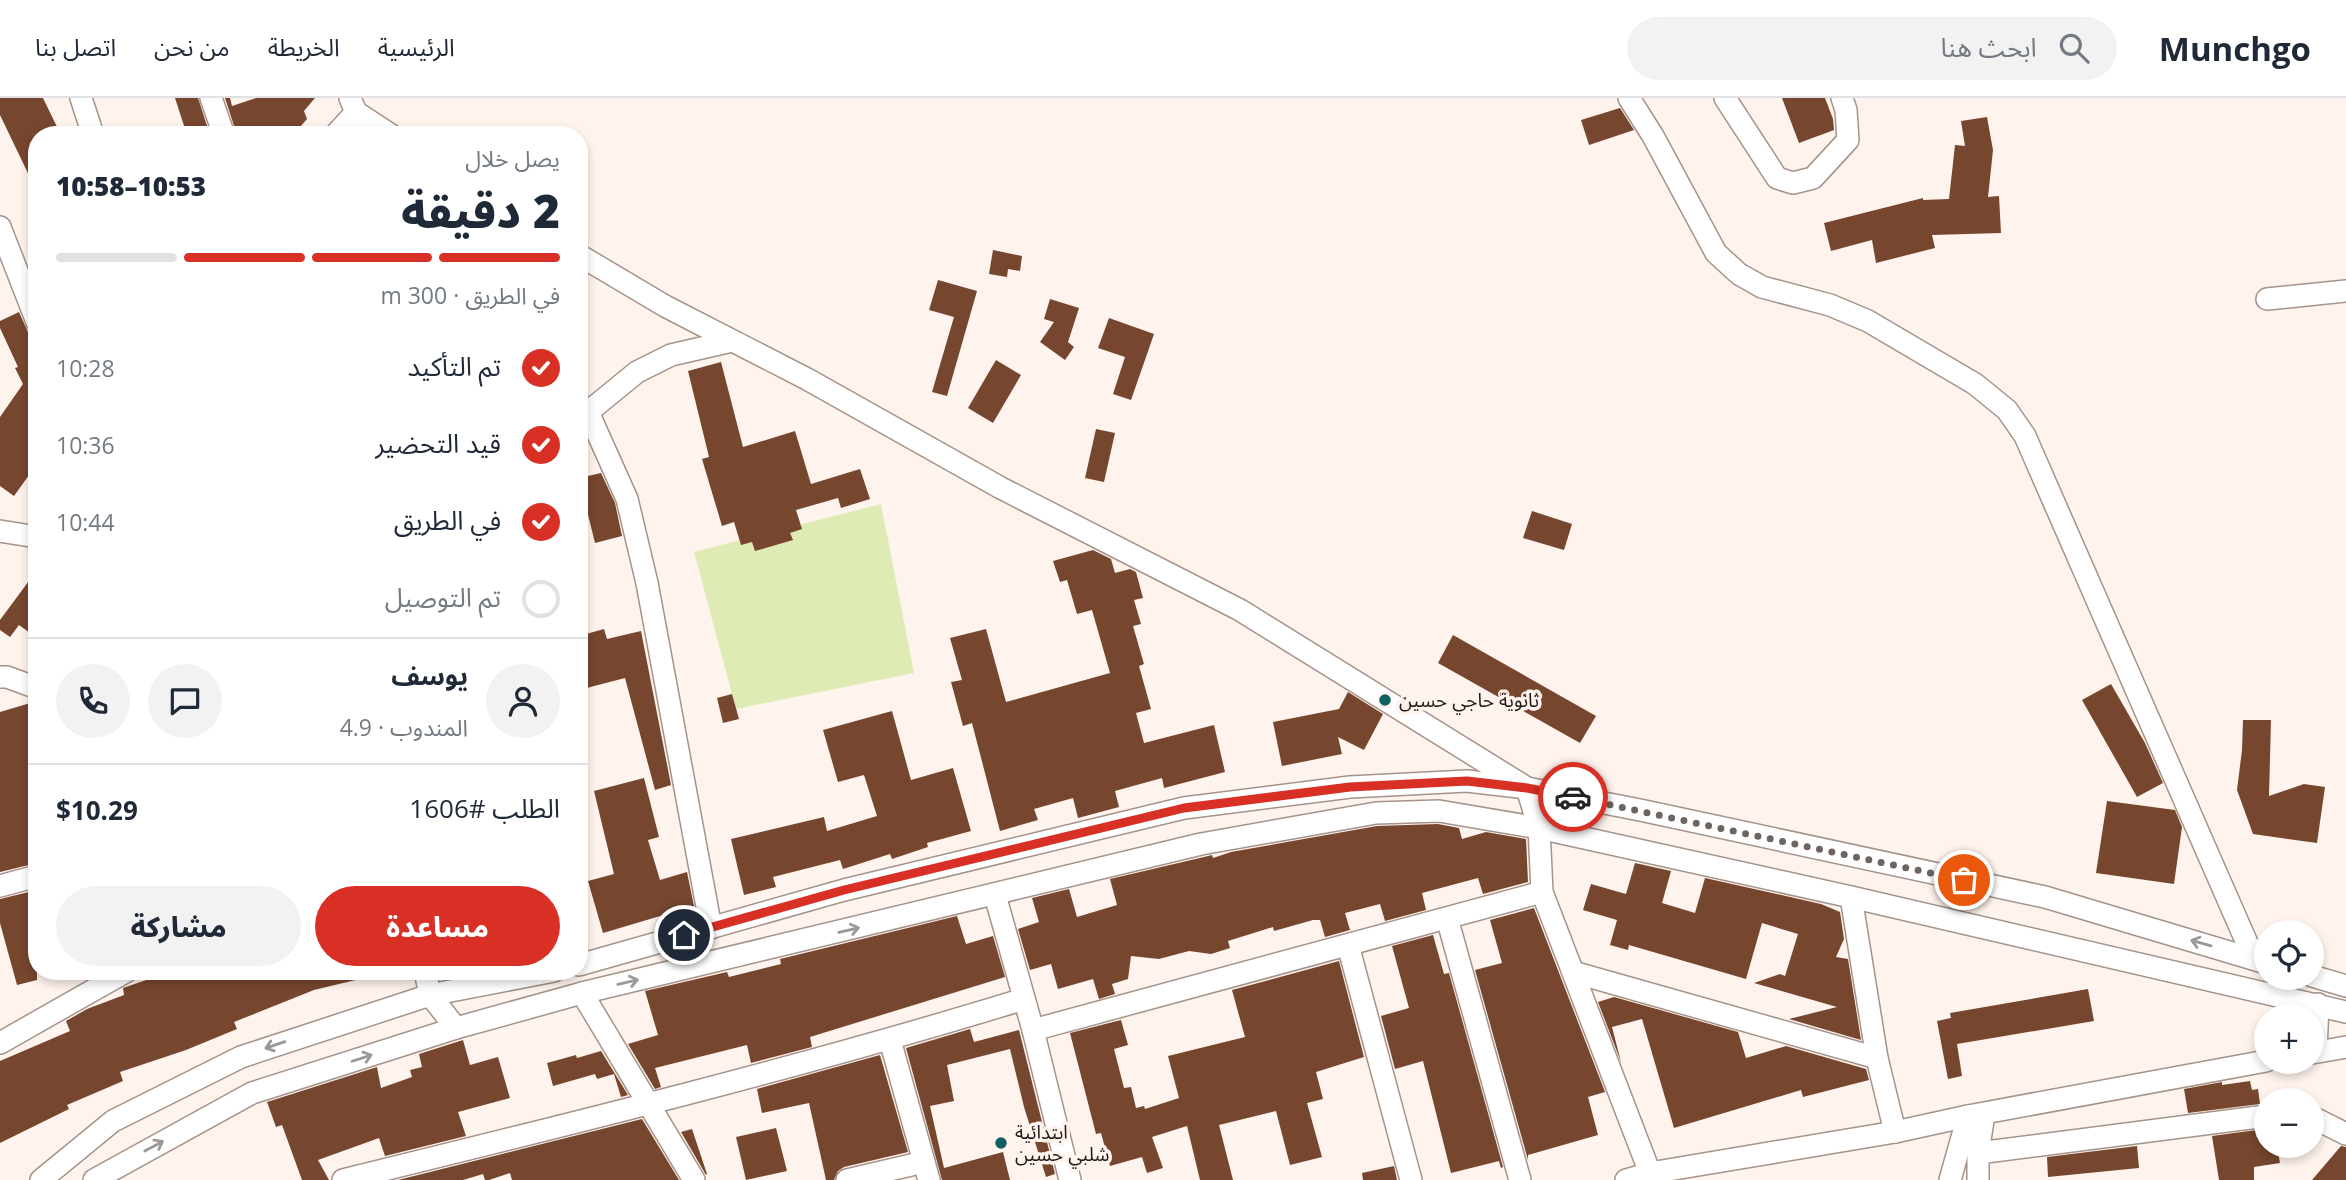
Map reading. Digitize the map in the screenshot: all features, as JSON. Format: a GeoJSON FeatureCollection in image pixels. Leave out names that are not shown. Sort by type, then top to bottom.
{"type":"FeatureCollection","features":[{"type":"Feature","properties":{"kind":"street"},"geometry":{"type":"LineString","coordinates":[[81,98],[90,126]]}},
{"type":"Feature","properties":{"kind":"street"},"geometry":{"type":"LineString","coordinates":[[211,98],[221,126]]}},
{"type":"Feature","properties":{"kind":"street"},"geometry":{"type":"LineString","coordinates":[[1629,98],[1653,136],[1716,253],[1738,274],[1762,287],[1829,305],[1868,321],[1975,384],[2007,410],[2025,436],[2254,948]]}},
{"type":"Feature","properties":{"kind":"street"},"geometry":{"type":"LineString","coordinates":[[1725,98],[1777,178],[1793,183],[1813,178],[1848,140],[1846,110],[1842,98]]}},
{"type":"Feature","properties":{"kind":"street"},"geometry":{"type":"LineString","coordinates":[[340,126],[353,105],[380,126]]}},
{"type":"Feature","properties":{"kind":"street"},"geometry":{"type":"LineString","coordinates":[[0,227],[28,299]]}},
{"type":"Feature","properties":{"kind":"street"},"geometry":{"type":"LineString","coordinates":[[588,260],[665,306],[807,379],[1001,488],[1240,610],[1527,788],[1539,828],[1542,892],[1650,1173]]}},
{"type":"Feature","properties":{"kind":"street"},"geometry":{"type":"LineString","coordinates":[[2267,299],[2346,291]]}},
{"type":"Feature","properties":{"kind":"street"},"geometry":{"type":"LineString","coordinates":[[588,409],[637,372],[671,355],[732,341]]}},
{"type":"Feature","properties":{"kind":"street"},"geometry":{"type":"LineString","coordinates":[[588,420],[627,499],[647,583],[711,928]]}},
{"type":"Feature","properties":{"kind":"street"},"geometry":{"type":"LineString","coordinates":[[0,531],[28,536]]}},
{"type":"Feature","properties":{"kind":"street"},"geometry":{"type":"LineString","coordinates":[[0,677],[28,685]]}},
{"type":"Feature","properties":{"kind":"street"},"geometry":{"type":"LineString","coordinates":[[588,962],[844,890],[1184,808],[1350,787],[1467,781],[1527,788],[1640,810],[2045,897],[2254,959]]}},
{"type":"Feature","properties":{"kind":"street"},"geometry":{"type":"LineString","coordinates":[[94,1180],[252,1093],[456,1027],[582,993],[1200,844],[1377,813],[1439,811],[1539,828],[2318,1004]]}},
{"type":"Feature","properties":{"kind":"street"},"geometry":{"type":"LineString","coordinates":[[0,887],[28,879]]}},
{"type":"Feature","properties":{"kind":"street"},"geometry":{"type":"LineString","coordinates":[[1033,1030],[1542,892]]}},
{"type":"Feature","properties":{"kind":"street"},"geometry":{"type":"LineString","coordinates":[[995,895],[1033,1030],[1070,1180]]}},
{"type":"Feature","properties":{"kind":"street"},"geometry":{"type":"LineString","coordinates":[[1851,897],[1877,1058],[1895,1132]]}},
{"type":"Feature","properties":{"kind":"street"},"geometry":{"type":"LineString","coordinates":[[1447,918],[1520,1180]]}},
{"type":"Feature","properties":{"kind":"street"},"geometry":{"type":"LineString","coordinates":[[1348,945],[1411,1180]]}},
{"type":"Feature","properties":{"kind":"street"},"geometry":{"type":"LineString","coordinates":[[1573,972],[1877,1058]]}},
{"type":"Feature","properties":{"kind":"street"},"geometry":{"type":"LineString","coordinates":[[0,1043],[111,980]]}},
{"type":"Feature","properties":{"kind":"street"},"geometry":{"type":"LineString","coordinates":[[427,980],[430,995],[456,1027]]}},
{"type":"Feature","properties":{"kind":"street"},"geometry":{"type":"LineString","coordinates":[[41,1180],[113,1121],[241,1057],[430,995],[508,980]]}},
{"type":"Feature","properties":{"kind":"street"},"geometry":{"type":"LineString","coordinates":[[2324,980],[2346,986]]}},
{"type":"Feature","properties":{"kind":"street"},"geometry":{"type":"LineString","coordinates":[[582,993],[694,1180]]}},
{"type":"Feature","properties":{"kind":"street"},"geometry":{"type":"LineString","coordinates":[[342,1180],[649,1105],[890,1040],[1024,999]]}},
{"type":"Feature","properties":{"kind":"street"},"geometry":{"type":"LineString","coordinates":[[2324,1006],[2346,1012]]}},
{"type":"Feature","properties":{"kind":"street"},"geometry":{"type":"LineString","coordinates":[[847,1180],[926,1171],[890,1040]]}},
{"type":"Feature","properties":{"kind":"street"},"geometry":{"type":"LineString","coordinates":[[2324,1050],[2346,1046]]}},
{"type":"Feature","properties":{"kind":"street"},"geometry":{"type":"LineString","coordinates":[[1626,1180],[1650,1173],[1895,1132],[2254,1063]]}},
{"type":"Feature","properties":{"kind":"street"},"geometry":{"type":"LineString","coordinates":[[1976,1115],[1978,1180]]}},
{"type":"Feature","properties":{"kind":"street"},"geometry":{"type":"LineString","coordinates":[[1950,1180],[1976,1115]]}},
{"type":"Feature","properties":{"kind":"street"},"geometry":{"type":"LineString","coordinates":[[1978,1153],[2254,1118]]}},
{"type":"Feature","properties":{"kind":"street"},"geometry":{"type":"LineString","coordinates":[[2324,1123],[2346,1134]]}},
{"type":"Feature","properties":{"kind":"green space"},"geometry":{"type":"Polygon","coordinates":[[[881,504],[914,673],[736,709],[694,552],[881,504]]]}},
{"type":"Feature","properties":{"kind":"building"},"geometry":{"type":"Polygon","coordinates":[[[0,98],[43,98],[57,126],[28,126],[28,173],[0,115],[0,98]]]}},
{"type":"Feature","properties":{"kind":"building"},"geometry":{"type":"Polygon","coordinates":[[[175,98],[198,98],[207,126],[184,126],[175,98]]]}},
{"type":"Feature","properties":{"kind":"building"},"geometry":{"type":"Polygon","coordinates":[[[225,98],[230,98],[232,106],[256,98],[315,98],[304,111],[307,119],[301,126],[234,126],[225,98]]]}},
{"type":"Feature","properties":{"kind":"building"},"geometry":{"type":"Polygon","coordinates":[[[1782,98],[1825,98],[1834,130],[1799,143],[1782,98]]]}},
{"type":"Feature","properties":{"kind":"building"},"geometry":{"type":"Polygon","coordinates":[[[1620,108],[1634,130],[1589,145],[1581,120],[1620,108]]]}},
{"type":"Feature","properties":{"kind":"building"},"geometry":{"type":"Polygon","coordinates":[[[1987,117],[1993,150],[1988,197],[1999,196],[2001,233],[1932,235],[1935,248],[1876,263],[1872,240],[1831,251],[1824,223],[1923,198],[1949,199],[1955,145],[1965,146],[1961,121],[1987,117]]]}},
{"type":"Feature","properties":{"kind":"building"},"geometry":{"type":"Polygon","coordinates":[[[993,250],[1022,256],[1020,271],[1008,269],[1007,277],[989,274],[993,250]]]}},
{"type":"Feature","properties":{"kind":"building"},"geometry":{"type":"Polygon","coordinates":[[[938,280],[977,291],[947,396],[932,392],[954,317],[929,310],[938,280]]]}},
{"type":"Feature","properties":{"kind":"building"},"geometry":{"type":"Polygon","coordinates":[[[1050,299],[1079,308],[1068,342],[1074,347],[1065,360],[1040,342],[1054,322],[1044,319],[1050,299]]]}},
{"type":"Feature","properties":{"kind":"building"},"geometry":{"type":"Polygon","coordinates":[[[19,312],[28,332],[28,477],[14,496],[0,486],[0,417],[23,384],[0,328],[0,321],[19,312]]]}},
{"type":"Feature","properties":{"kind":"building"},"geometry":{"type":"Polygon","coordinates":[[[1109,318],[1154,334],[1131,400],[1113,394],[1125,357],[1098,348],[1109,318]]]}},
{"type":"Feature","properties":{"kind":"building"},"geometry":{"type":"Polygon","coordinates":[[[996,360],[1021,375],[993,423],[968,408],[996,360]]]}},
{"type":"Feature","properties":{"kind":"building"},"geometry":{"type":"Polygon","coordinates":[[[721,362],[743,447],[795,431],[811,484],[860,469],[870,499],[841,508],[838,498],[796,510],[802,529],[790,533],[793,540],[755,551],[752,542],[741,545],[734,522],[722,526],[702,459],[709,457],[688,371],[721,362]]]}},
{"type":"Feature","properties":{"kind":"building"},"geometry":{"type":"Polygon","coordinates":[[[1096,429],[1115,433],[1104,482],[1085,478],[1096,429]]]}},
{"type":"Feature","properties":{"kind":"building"},"geometry":{"type":"Polygon","coordinates":[[[601,473],[615,503],[622,536],[595,543],[588,515],[588,476],[601,473]]]}},
{"type":"Feature","properties":{"kind":"building"},"geometry":{"type":"Polygon","coordinates":[[[1532,511],[1572,524],[1564,550],[1523,538],[1532,511]]]}},
{"type":"Feature","properties":{"kind":"building"},"geometry":{"type":"Polygon","coordinates":[[[1093,550],[1111,559],[1115,573],[1130,569],[1136,572],[1143,598],[1134,600],[1141,624],[1133,626],[1144,664],[1139,666],[1151,709],[1136,713],[1144,743],[1214,725],[1225,772],[1164,788],[1162,778],[1115,791],[1119,807],[1078,818],[1073,798],[1034,809],[1038,820],[1000,831],[972,723],[963,726],[951,682],[962,680],[950,638],[986,629],[1006,702],[1110,673],[1092,610],[1077,614],[1067,580],[1060,582],[1053,561],[1093,550]]]}},
{"type":"Feature","properties":{"kind":"building"},"geometry":{"type":"Polygon","coordinates":[[[28,582],[28,632],[19,625],[10,637],[0,630],[0,620],[28,582]]]}},
{"type":"Feature","properties":{"kind":"building"},"geometry":{"type":"Polygon","coordinates":[[[604,629],[607,639],[641,631],[671,785],[655,790],[625,678],[588,688],[588,633],[604,629]]]}},
{"type":"Feature","properties":{"kind":"building"},"geometry":{"type":"Polygon","coordinates":[[[1453,635],[1596,716],[1580,743],[1438,663],[1453,635]]]}},
{"type":"Feature","properties":{"kind":"building"},"geometry":{"type":"Polygon","coordinates":[[[2111,684],[2145,743],[2163,783],[2137,797],[2082,700],[2111,684]]]}},
{"type":"Feature","properties":{"kind":"building"},"geometry":{"type":"Polygon","coordinates":[[[1348,692],[1383,714],[1364,750],[1338,737],[1342,754],[1282,766],[1273,722],[1339,709],[1348,692]]]}},
{"type":"Feature","properties":{"kind":"building"},"geometry":{"type":"Polygon","coordinates":[[[732,694],[739,719],[723,723],[717,698],[732,694]]]}},
{"type":"Feature","properties":{"kind":"building"},"geometry":{"type":"Polygon","coordinates":[[[28,704],[28,865],[0,872],[0,712],[28,704]]]}},
{"type":"Feature","properties":{"kind":"building"},"geometry":{"type":"Polygon","coordinates":[[[892,711],[911,780],[953,768],[971,831],[927,843],[928,847],[892,859],[890,854],[843,869],[840,860],[773,877],[776,887],[744,895],[731,839],[824,817],[827,831],[877,816],[864,775],[838,782],[823,730],[892,711]]]}},
{"type":"Feature","properties":{"kind":"building"},"geometry":{"type":"Polygon","coordinates":[[[2243,720],[2271,720],[2269,796],[2304,784],[2325,787],[2317,843],[2253,834],[2237,790],[2243,720]]]}},
{"type":"Feature","properties":{"kind":"building"},"geometry":{"type":"Polygon","coordinates":[[[644,778],[659,837],[648,840],[660,880],[687,872],[694,906],[603,933],[588,881],[614,874],[594,791],[644,778]]]}},
{"type":"Feature","properties":{"kind":"building"},"geometry":{"type":"Polygon","coordinates":[[[2107,801],[2175,810],[2182,827],[2174,884],[2096,873],[2107,801]]]}},
{"type":"Feature","properties":{"kind":"building"},"geometry":{"type":"Polygon","coordinates":[[[1438,824],[1459,828],[1462,839],[1486,832],[1526,839],[1528,882],[1483,894],[1478,878],[1422,893],[1426,910],[1385,921],[1380,904],[1345,913],[1350,930],[1325,937],[1320,920],[1313,920],[1274,931],[1273,927],[1228,941],[1230,948],[1211,954],[1189,951],[1159,959],[1131,956],[1128,979],[1112,984],[1115,994],[1099,999],[1093,979],[1058,989],[1051,964],[1030,970],[1018,929],[1039,922],[1032,898],[1069,889],[1077,917],[1117,905],[1110,879],[1212,855],[1213,858],[1231,852],[1377,826],[1438,824]]]}},
{"type":"Feature","properties":{"kind":"building"},"geometry":{"type":"Polygon","coordinates":[[[1635,863],[1671,871],[1662,903],[1695,913],[1705,878],[1821,904],[1840,912],[1844,939],[1836,957],[1848,959],[1861,1040],[1789,1019],[1837,1007],[1754,983],[1780,974],[1785,976],[1798,934],[1762,923],[1746,979],[1629,945],[1628,950],[1610,945],[1617,920],[1583,910],[1591,884],[1626,894],[1635,863]]]}},
{"type":"Feature","properties":{"kind":"building"},"geometry":{"type":"Polygon","coordinates":[[[28,892],[28,980],[37,980],[17,985],[0,923],[0,899],[28,892]]]}},
{"type":"Feature","properties":{"kind":"building"},"geometry":{"type":"Polygon","coordinates":[[[1534,908],[1605,1092],[1588,1097],[1598,1135],[1528,1155],[1528,1160],[1475,970],[1502,963],[1490,920],[1534,908]]]}},
{"type":"Feature","properties":{"kind":"building"},"geometry":{"type":"Polygon","coordinates":[[[957,916],[966,944],[993,936],[1005,977],[810,1037],[812,1047],[751,1063],[747,1045],[655,1068],[661,1087],[655,1089],[628,1044],[658,1035],[645,991],[727,972],[729,977],[781,964],[780,959],[957,916]]]}},
{"type":"Feature","properties":{"kind":"building"},"geometry":{"type":"Polygon","coordinates":[[[1433,935],[1444,974],[1449,973],[1503,1167],[1501,1168],[1499,1161],[1451,1173],[1423,1061],[1395,1069],[1381,1016],[1409,1008],[1392,946],[1433,935]]]}},
{"type":"Feature","properties":{"kind":"building"},"geometry":{"type":"Polygon","coordinates":[[[1339,961],[1364,1057],[1316,1072],[1323,1099],[1307,1103],[1322,1157],[1290,1165],[1276,1111],[1219,1125],[1233,1180],[1200,1180],[1187,1126],[1152,1137],[1163,1168],[1147,1173],[1142,1157],[1110,1166],[1101,1133],[1096,1134],[1070,1033],[1121,1020],[1128,1045],[1114,1049],[1124,1088],[1131,1087],[1136,1108],[1144,1106],[1145,1109],[1179,1098],[1168,1056],[1245,1037],[1232,990],[1339,961]]]}},
{"type":"Feature","properties":{"kind":"building"},"geometry":{"type":"Polygon","coordinates":[[[146,980],[356,980],[314,990],[234,1022],[237,1029],[186,1050],[120,1072],[123,1081],[67,1105],[69,1109],[0,1143],[0,1061],[70,1031],[66,1021],[87,1009],[124,995],[123,988],[146,980]]]}},
{"type":"Feature","properties":{"kind":"building"},"geometry":{"type":"Polygon","coordinates":[[[2088,989],[2094,1021],[1957,1044],[1962,1076],[1948,1079],[1937,1021],[1951,1018],[1950,1013],[2088,989]]]}},
{"type":"Feature","properties":{"kind":"building"},"geometry":{"type":"Polygon","coordinates":[[[1614,997],[1738,1032],[1746,1058],[1786,1046],[1866,1069],[1869,1080],[1803,1097],[1801,1090],[1674,1128],[1642,1019],[1612,1027],[1621,1062],[1598,1002],[1614,997]]]}},
{"type":"Feature","properties":{"kind":"building"},"geometry":{"type":"Polygon","coordinates":[[[970,1029],[974,1042],[1019,1030],[1055,1174],[1046,1177],[1024,1107],[1010,1049],[947,1065],[954,1101],[930,1106],[944,1168],[1003,1152],[1010,1180],[942,1180],[906,1048],[970,1029]]]}},
{"type":"Feature","properties":{"kind":"building"},"geometry":{"type":"Polygon","coordinates":[[[463,1040],[470,1065],[498,1057],[510,1098],[458,1112],[466,1136],[385,1156],[379,1138],[318,1160],[329,1180],[302,1180],[282,1125],[276,1127],[267,1102],[377,1067],[381,1088],[412,1077],[410,1070],[422,1067],[419,1054],[463,1040]]]}},
{"type":"Feature","properties":{"kind":"building"},"geometry":{"type":"Polygon","coordinates":[[[601,1051],[628,1095],[621,1097],[614,1074],[597,1079],[595,1074],[553,1086],[547,1063],[601,1051]]]}},
{"type":"Feature","properties":{"kind":"building"},"geometry":{"type":"Polygon","coordinates":[[[880,1055],[908,1152],[844,1167],[838,1171],[834,1180],[826,1180],[809,1103],[762,1113],[757,1089],[880,1055]]]}},
{"type":"Feature","properties":{"kind":"building"},"geometry":{"type":"Polygon","coordinates":[[[2250,1081],[2254,1090],[2254,1105],[2188,1113],[2184,1089],[2222,1082],[2222,1085],[2250,1081]]]}},
{"type":"Feature","properties":{"kind":"building"},"geometry":{"type":"Polygon","coordinates":[[[642,1119],[679,1180],[512,1180],[510,1173],[489,1180],[485,1180],[483,1174],[463,1180],[398,1180],[642,1119]]]}},
{"type":"Feature","properties":{"kind":"building"},"geometry":{"type":"Polygon","coordinates":[[[776,1128],[787,1171],[746,1180],[736,1137],[776,1128]]]}},
{"type":"Feature","properties":{"kind":"building"},"geometry":{"type":"Polygon","coordinates":[[[692,1129],[707,1174],[706,1175],[681,1132],[692,1129]]]}},
{"type":"Feature","properties":{"kind":"building"},"geometry":{"type":"Polygon","coordinates":[[[2254,1130],[2254,1158],[2279,1158],[2280,1163],[2254,1167],[2254,1180],[2219,1180],[2212,1136],[2254,1130]]]}},
{"type":"Feature","properties":{"kind":"building"},"geometry":{"type":"Polygon","coordinates":[[[2137,1146],[2139,1168],[2048,1177],[2047,1157],[2137,1146]]]}},
{"type":"Feature","properties":{"kind":"building"},"geometry":{"type":"Polygon","coordinates":[[[2341,1146],[2346,1147],[2346,1180],[2312,1180],[2341,1146]]]}},
{"type":"Feature","properties":{"kind":"building"},"geometry":{"type":"Polygon","coordinates":[[[1394,1166],[1397,1180],[1363,1180],[1362,1173],[1394,1166]]]}},
{"type":"Feature","properties":{"kind":"way so far"},"geometry":{"type":"LineString","coordinates":[[1573,797],[1964,880]]}},
{"type":"Feature","properties":{"kind":"place","name":"ثانوية حاجي حسين"},"geometry":{"type":"Point","coordinates":[1385,700]}},
{"type":"Feature","properties":{"kind":"place","name":"ابتدائية شلبي حسين"},"geometry":{"type":"Point","coordinates":[1001,1143]}},
{"type":"Feature","properties":{"kind":"route"},"geometry":{"type":"LineString","coordinates":[[684,935],[844,890],[1184,808],[1350,787],[1467,781],[1573,797]]}}]}
